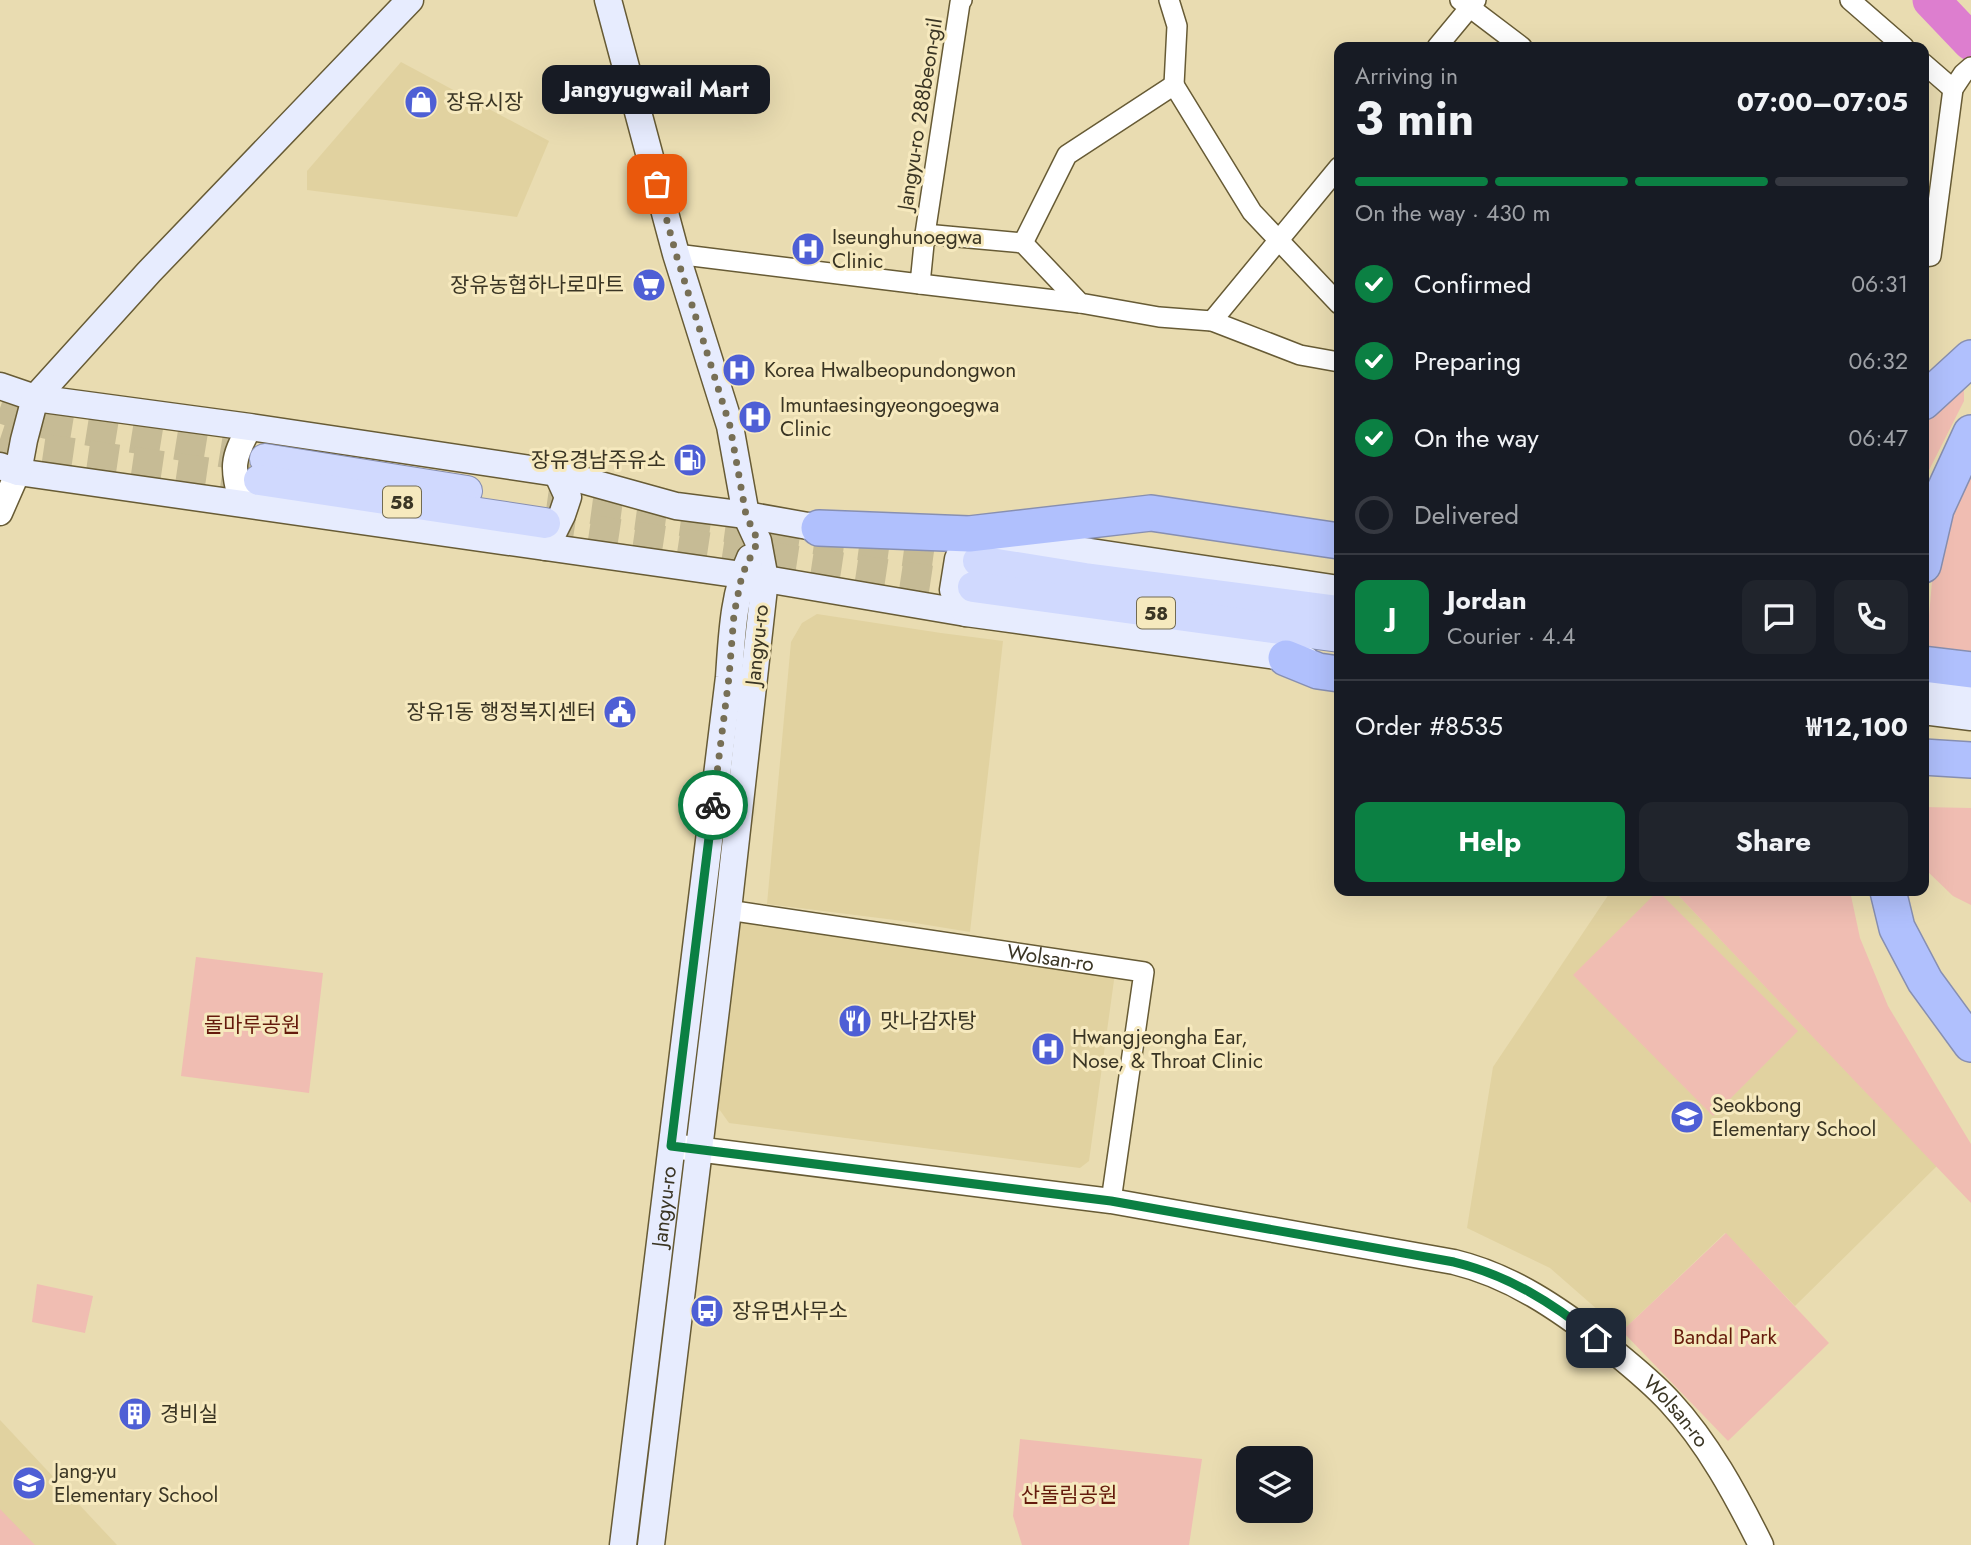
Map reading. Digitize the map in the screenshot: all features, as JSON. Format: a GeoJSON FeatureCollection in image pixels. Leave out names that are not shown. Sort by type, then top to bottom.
{"type":"FeatureCollection","features":[{"type":"Feature","properties":{"kind":"highway"},"geometry":{"type":"LineString","coordinates":[[1929,396],[1971,358]]}},
{"type":"Feature","properties":{"kind":"highway"},"geometry":{"type":"LineString","coordinates":[[1929,539],[1936,509],[1971,433]]}},
{"type":"Feature","properties":{"kind":"highway"},"geometry":{"type":"LineString","coordinates":[[819,528],[972,574],[1151,513],[1334,540]]}},
{"type":"Feature","properties":{"kind":"highway"},"geometry":{"type":"LineString","coordinates":[[1286,659],[1318,671],[1334,673]]}},
{"type":"Feature","properties":{"kind":"highway"},"geometry":{"type":"LineString","coordinates":[[1929,665],[1971,670]]}},
{"type":"Feature","properties":{"kind":"highway"},"geometry":{"type":"LineString","coordinates":[[1929,757],[1971,760]]}},
{"type":"Feature","properties":{"kind":"highway"},"geometry":{"type":"LineString","coordinates":[[1889,896],[1897,928],[1925,981],[1971,1044]]}},
{"type":"Feature","properties":{"kind":"main road"},"geometry":{"type":"LineString","coordinates":[[410,0],[177,242],[36,398],[24,440],[9,469],[242,504],[546,525],[753,577],[972,574],[1334,589]]}},
{"type":"Feature","properties":{"kind":"main road"},"geometry":{"type":"LineString","coordinates":[[608,0],[676,254],[730,426],[746,515],[758,541],[753,577]]}},
{"type":"Feature","properties":{"kind":"main road"},"geometry":{"type":"LineString","coordinates":[[0,386],[36,398],[557,473],[676,506],[819,528]]}},
{"type":"Feature","properties":{"kind":"main road","name":"58"},"geometry":{"type":"LineString","coordinates":[[262,470],[546,525]]}},
{"type":"Feature","properties":{"kind":"main road"},"geometry":{"type":"LineString","coordinates":[[546,525],[562,515],[568,497],[557,473]]}},
{"type":"Feature","properties":{"kind":"main road"},"geometry":{"type":"LineString","coordinates":[[972,574],[1286,659],[1334,664]]}},
{"type":"Feature","properties":{"kind":"main road","name":"58"},"geometry":{"type":"LineString","coordinates":[[972,574],[1098,580],[1334,610]]}},
{"type":"Feature","properties":{"kind":"main road","name":"58"},"geometry":{"type":"LineString","coordinates":[[972,574],[1334,636]]}},
{"type":"Feature","properties":{"kind":"main road","name":"Jangyu-ro"},"geometry":{"type":"LineString","coordinates":[[651,1545],[728,910],[753,577]]}},
{"type":"Feature","properties":{"kind":"main road","name":"Jangyu-ro"},"geometry":{"type":"LineString","coordinates":[[623,1545],[729,677],[734,614],[753,577]]}},
{"type":"Feature","properties":{"kind":"main road"},"geometry":{"type":"LineString","coordinates":[[1929,688],[1971,694]]}},
{"type":"Feature","properties":{"kind":"main road"},"geometry":{"type":"LineString","coordinates":[[1929,712],[1971,717]]}},
{"type":"Feature","properties":{"kind":"street","name":"Jangyu-ro 288beon-gil"},"geometry":{"type":"LineString","coordinates":[[920,284],[925,234],[962,0]]}},
{"type":"Feature","properties":{"kind":"street"},"geometry":{"type":"LineString","coordinates":[[1169,0],[1177,26],[1174,85],[1252,212],[1334,299]]}},
{"type":"Feature","properties":{"kind":"street"},"geometry":{"type":"LineString","coordinates":[[1850,0],[1898,42]]}},
{"type":"Feature","properties":{"kind":"street"},"geometry":{"type":"LineString","coordinates":[[1441,42],[1468,3],[1516,42]]}},
{"type":"Feature","properties":{"kind":"street"},"geometry":{"type":"LineString","coordinates":[[1929,65],[1962,76],[1929,256]]}},
{"type":"Feature","properties":{"kind":"street"},"geometry":{"type":"LineString","coordinates":[[1023,243],[1067,155],[1174,85]]}},
{"type":"Feature","properties":{"kind":"street"},"geometry":{"type":"LineString","coordinates":[[1212,321],[1334,173]]}},
{"type":"Feature","properties":{"kind":"street"},"geometry":{"type":"LineString","coordinates":[[925,234],[1023,243],[1080,303]]}},
{"type":"Feature","properties":{"kind":"street"},"geometry":{"type":"LineString","coordinates":[[676,254],[1080,303],[1159,317],[1212,321],[1300,355],[1334,361]]}},
{"type":"Feature","properties":{"kind":"street"},"geometry":{"type":"LineString","coordinates":[[242,504],[233,473],[237,450],[250,427]]}},
{"type":"Feature","properties":{"kind":"street"},"geometry":{"type":"LineString","coordinates":[[0,513],[9,469]]}},
{"type":"Feature","properties":{"kind":"street","name":"Wolsan-ro"},"geometry":{"type":"LineString","coordinates":[[728,910],[1144,972],[1111,1201]]}},
{"type":"Feature","properties":{"kind":"street","name":"Wolsan-ro"},"geometry":{"type":"LineString","coordinates":[[671,1146],[1111,1201],[1481,1268],[1522,1287],[1586,1329],[1639,1372],[1671,1403],[1708,1452],[1742,1507],[1761,1545]]}},
{"type":"Feature","properties":{"kind":"shaded area","name":"장유시장"},"geometry":{"type":"Polygon","coordinates":[[[401,62],[549,141],[517,217],[307,190],[307,171],[401,62]]]}},
{"type":"Feature","properties":{"kind":"shaded area"},"geometry":{"type":"Polygon","coordinates":[[[817,614],[1003,641],[970,932],[767,904],[791,642],[802,623],[817,614]]]}},
{"type":"Feature","properties":{"kind":"shaded area","name":"Seokbong Elementary School"},"geometry":{"type":"Polygon","coordinates":[[[1608,896],[1679,896],[1937,1166],[1795,1306],[1725,1233],[1622,1331],[1550,1268],[1467,1228],[1493,1067],[1608,896]]]}},
{"type":"Feature","properties":{"kind":"shaded area"},"geometry":{"type":"Polygon","coordinates":[[[738,919],[1115,973],[1089,1161],[1080,1168],[729,1123],[712,1099],[738,919]]]}},
{"type":"Feature","properties":{"kind":"shaded area","name":"Jang-yu Elementary School"},"geometry":{"type":"Polygon","coordinates":[[[0,1420],[117,1545],[0,1545],[0,1420]]]}},
{"type":"Feature","properties":{"kind":"green space"},"geometry":{"type":"Polygon","coordinates":[[[1964,386],[1964,401],[1929,470],[1929,416],[1964,386]]]}},
{"type":"Feature","properties":{"kind":"green space"},"geometry":{"type":"Polygon","coordinates":[[[1971,457],[1971,654],[1931,649],[1929,616],[1933,570],[1971,457]]]}},
{"type":"Feature","properties":{"kind":"green space"},"geometry":{"type":"Polygon","coordinates":[[[1929,807],[1971,808],[1971,905],[1953,896],[1929,873],[1929,807]]]}},
{"type":"Feature","properties":{"kind":"green space"},"geometry":{"type":"Polygon","coordinates":[[[1653,896],[1663,896],[1798,1031],[1713,1116],[1573,975],[1653,896]]]}},
{"type":"Feature","properties":{"kind":"green space"},"geometry":{"type":"Polygon","coordinates":[[[1679,896],[1851,896],[1860,938],[1888,1006],[1971,1144],[1971,1203],[1679,896]]]}},
{"type":"Feature","properties":{"kind":"green space","name":"돌마루공원"},"geometry":{"type":"Polygon","coordinates":[[[196,957],[323,973],[309,1093],[181,1076],[196,957]]]}},
{"type":"Feature","properties":{"kind":"green space","name":"Bandal Park"},"geometry":{"type":"Polygon","coordinates":[[[1726,1233],[1829,1343],[1728,1441],[1622,1331],[1726,1233]]]}},
{"type":"Feature","properties":{"kind":"green space"},"geometry":{"type":"Polygon","coordinates":[[[37,1284],[93,1296],[85,1333],[32,1322],[37,1284]]]}},
{"type":"Feature","properties":{"kind":"green space","name":"산돌림공원"},"geometry":{"type":"Polygon","coordinates":[[[1020,1439],[1202,1459],[1189,1545],[1022,1545],[1013,1516],[1020,1439]]]}},
{"type":"Feature","properties":{"kind":"green space"},"geometry":{"type":"Polygon","coordinates":[[[0,1509],[35,1545],[0,1545],[0,1509]]]}},
{"type":"Feature","properties":{"kind":"waterway"},"geometry":{"type":"LineString","coordinates":[[1931,0],[1971,42]]}},
{"type":"Feature","properties":{"kind":"tunnel"},"geometry":{"type":"LineString","coordinates":[[0,408],[47,424],[264,459]]}},
{"type":"Feature","properties":{"kind":"tunnel"},"geometry":{"type":"LineString","coordinates":[[0,439],[18,445],[259,480]]}},
{"type":"Feature","properties":{"kind":"tunnel"},"geometry":{"type":"LineString","coordinates":[[547,503],[978,561]]}},
{"type":"Feature","properties":{"kind":"tunnel"},"geometry":{"type":"LineString","coordinates":[[545,523],[973,587]]}},
{"type":"Feature","properties":{"kind":"way so far"},"geometry":{"type":"LineString","coordinates":[[657,184],[730,426],[746,515],[758,541],[742,575],[734,614],[713,805]]}},
{"type":"Feature","properties":{"kind":"place","name":"장유시장"},"geometry":{"type":"Point","coordinates":[421,102]}},
{"type":"Feature","properties":{"kind":"place","name":"Jangyugwail Mart"},"geometry":{"type":"Point","coordinates":[657,184]}},
{"type":"Feature","properties":{"kind":"place","name":"Iseunghunoegwa Clinic"},"geometry":{"type":"Point","coordinates":[808,249]}},
{"type":"Feature","properties":{"kind":"place","name":"장유농협하나로마트"},"geometry":{"type":"Point","coordinates":[649,285]}},
{"type":"Feature","properties":{"kind":"place","name":"Korea Hwalbeopundongwon"},"geometry":{"type":"Point","coordinates":[739,370]}},
{"type":"Feature","properties":{"kind":"place","name":"Imuntaesingyeongoegwa Clinic"},"geometry":{"type":"Point","coordinates":[755,417]}},
{"type":"Feature","properties":{"kind":"place","name":"장유경남주유소"},"geometry":{"type":"Point","coordinates":[690,460]}},
{"type":"Feature","properties":{"kind":"place","name":"장유1동 행정복지센터"},"geometry":{"type":"Point","coordinates":[620,712]}},
{"type":"Feature","properties":{"kind":"place","name":"맛나감자탕"},"geometry":{"type":"Point","coordinates":[855,1021]}},
{"type":"Feature","properties":{"kind":"place","name":"Hwangjeongha Ear, Nose, & Throat Clinic"},"geometry":{"type":"Point","coordinates":[1048,1049]}},
{"type":"Feature","properties":{"kind":"place","name":"Seokbong Elementary School"},"geometry":{"type":"Point","coordinates":[1687,1117]}},
{"type":"Feature","properties":{"kind":"place","name":"장유면사무소"},"geometry":{"type":"Point","coordinates":[707,1311]}},
{"type":"Feature","properties":{"kind":"place","name":"경비실"},"geometry":{"type":"Point","coordinates":[135,1414]}},
{"type":"Feature","properties":{"kind":"place","name":"Jang-yu Elementary School"},"geometry":{"type":"Point","coordinates":[29,1483]}},
{"type":"Feature","properties":{"kind":"route"},"geometry":{"type":"LineString","coordinates":[[713,805],[671,1146],[1111,1201],[1454,1262],[1481,1268],[1522,1287],[1596,1338]]}}]}
